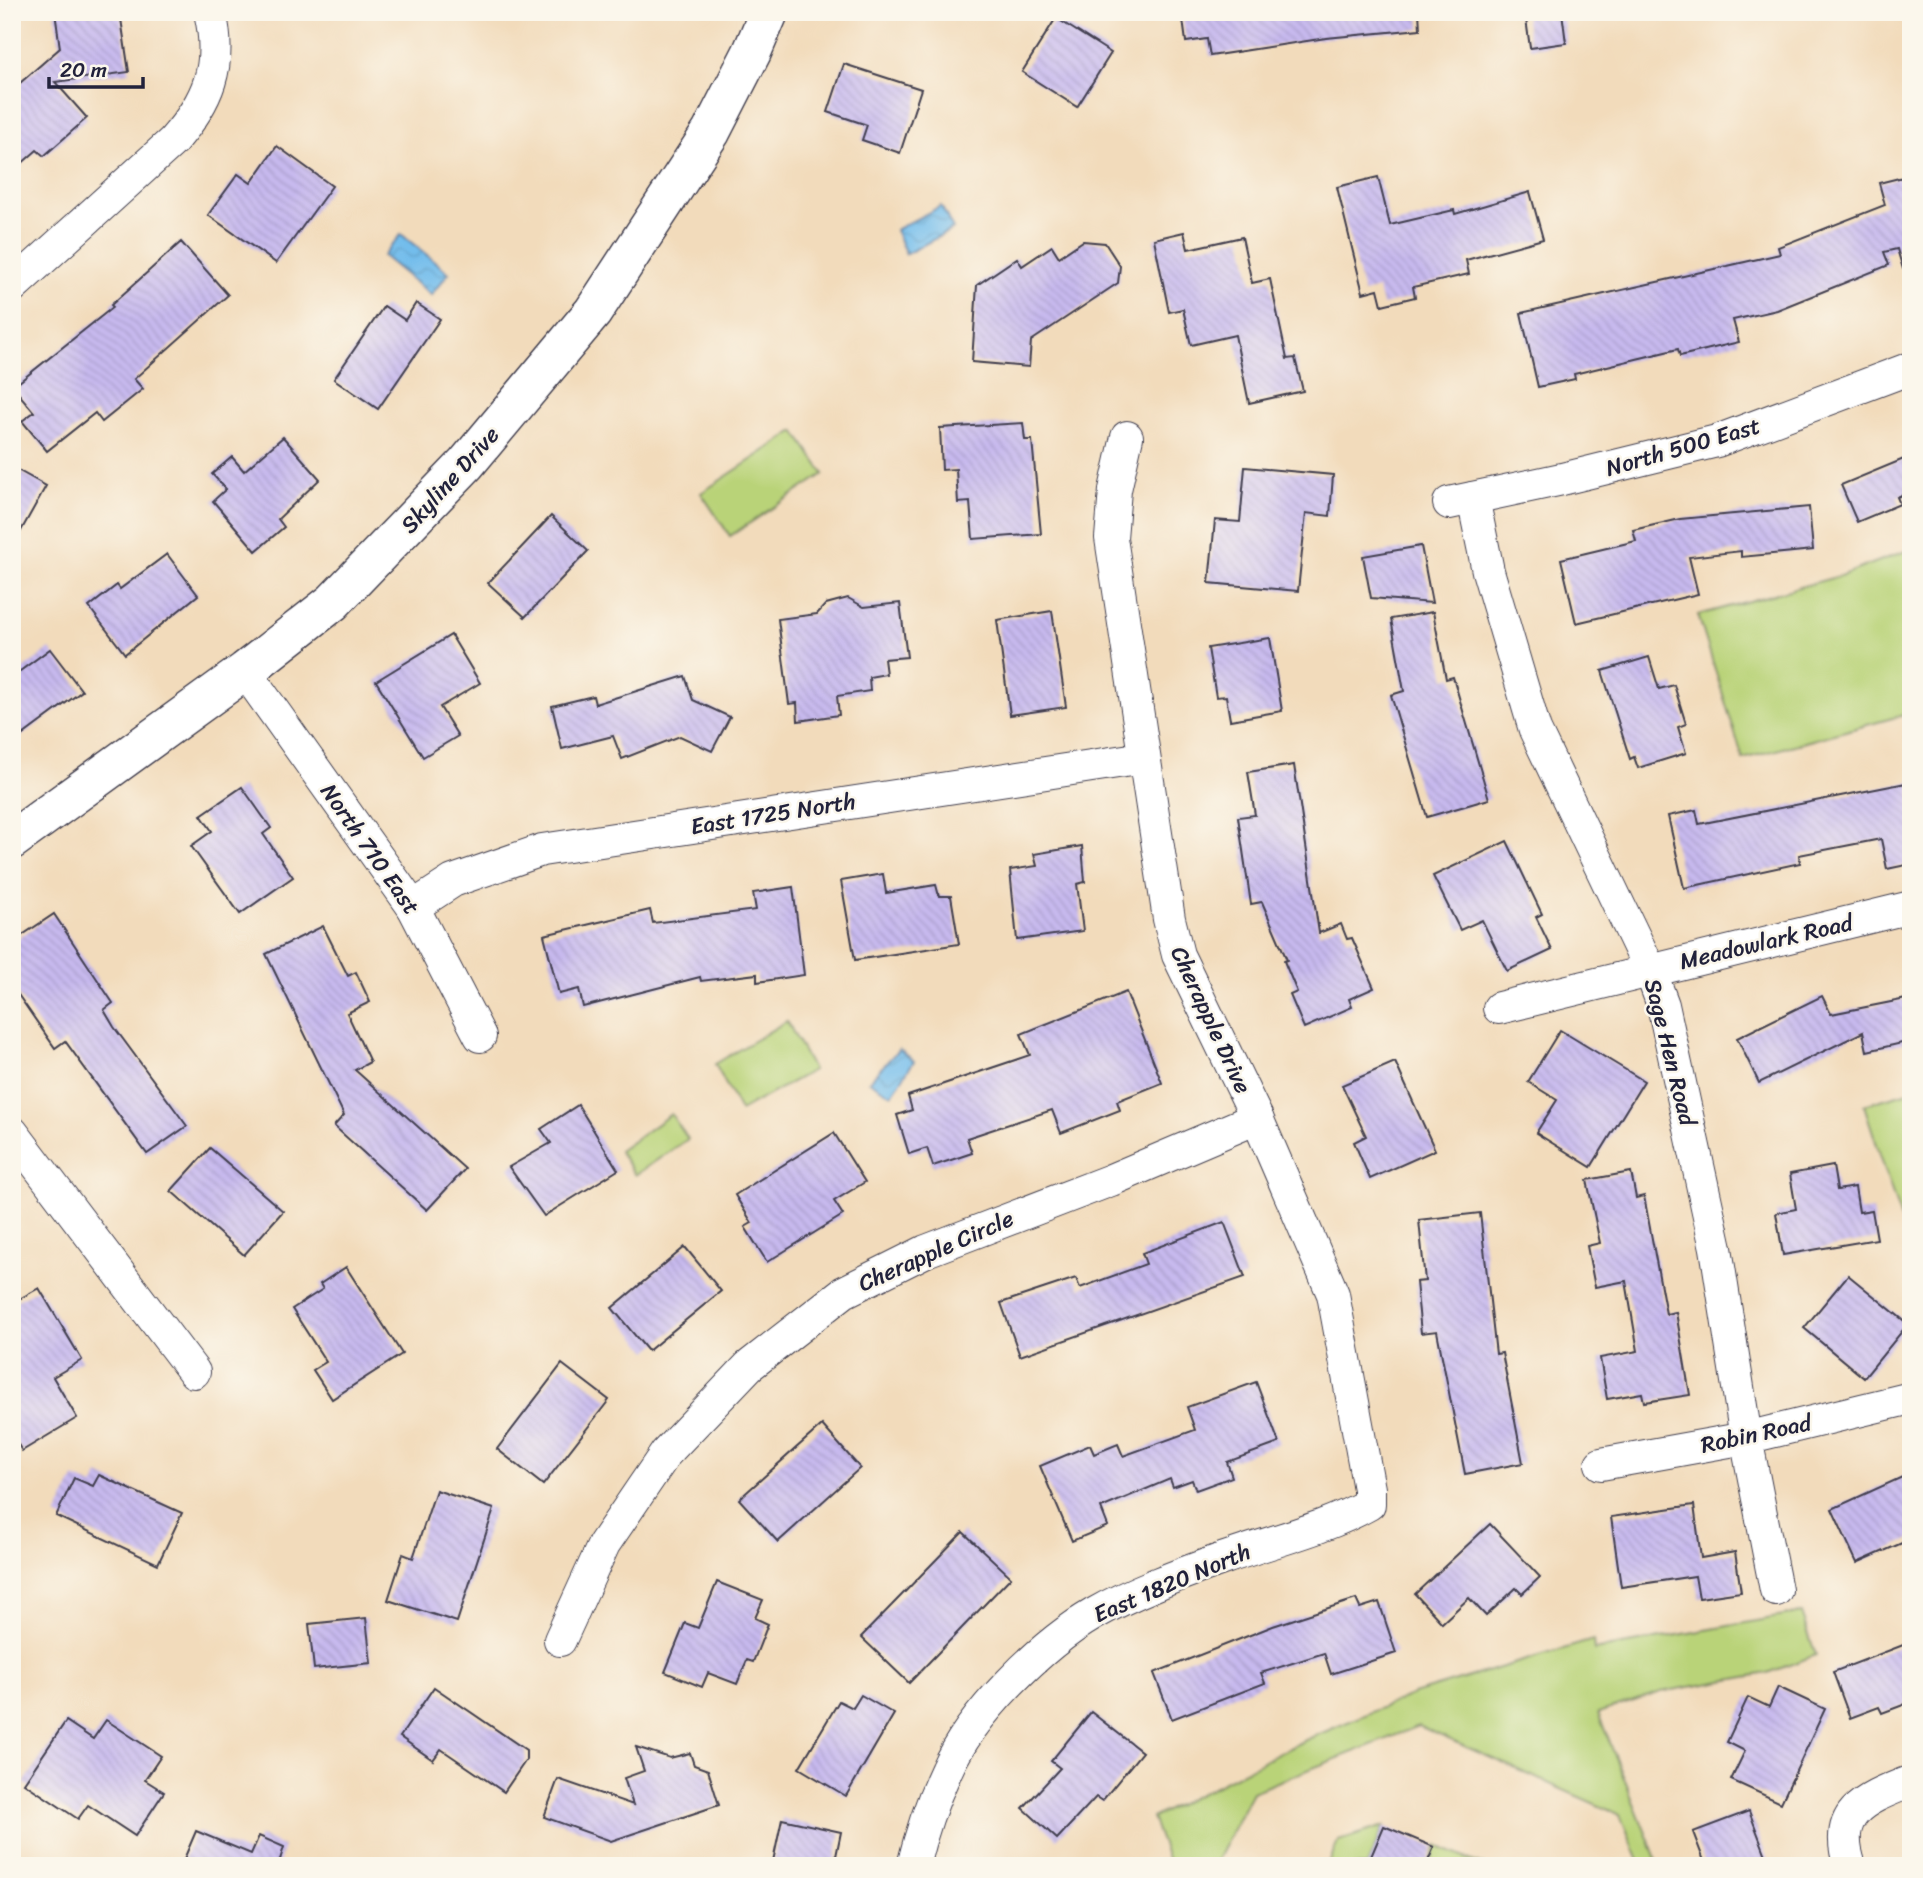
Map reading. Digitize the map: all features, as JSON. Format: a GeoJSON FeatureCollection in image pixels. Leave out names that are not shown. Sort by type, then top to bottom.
{"type":"FeatureCollection","features":[{"type":"Feature","properties":{"kind":"street"},"geometry":{"type":"LineString","coordinates":[[12,288],[173,141],[195,116],[210,84],[215,59],[215,37],[210,12]]}},
{"type":"Feature","properties":{"kind":"street","name":"Skyline Drive"},"geometry":{"type":"LineString","coordinates":[[12,841],[246,671],[333,602],[389,546],[522,400],[585,322],[711,132],[769,12]]}},
{"type":"Feature","properties":{"kind":"street","name":"North 500 East"},"geometry":{"type":"LineString","coordinates":[[1461,500],[1717,441],[1911,368]]}},
{"type":"Feature","properties":{"kind":"street","name":"Cherapple Drive"},"geometry":{"type":"LineString","coordinates":[[1128,437],[1115,490],[1111,538],[1144,758],[1178,955],[1257,1118],[1333,1294],[1369,1489],[1368,1504]]}},
{"type":"Feature","properties":{"kind":"street","name":"Sage Hen Road"},"geometry":{"type":"LineString","coordinates":[[1461,500],[1488,571],[1535,730],[1650,970],[1663,1006],[1716,1248],[1746,1438],[1776,1590]]}},
{"type":"Feature","properties":{"kind":"street","name":"North 710 East"},"geometry":{"type":"LineString","coordinates":[[246,671],[413,907],[480,1036]]}},
{"type":"Feature","properties":{"kind":"street","name":"East 1725 North"},"geometry":{"type":"LineString","coordinates":[[413,907],[453,881],[542,850],[1144,758]]}},
{"type":"Feature","properties":{"kind":"street","name":"Meadowlark Road"},"geometry":{"type":"LineString","coordinates":[[1499,1008],[1911,907]]}},
{"type":"Feature","properties":{"kind":"street","name":"Cherapple Circle"},"geometry":{"type":"LineString","coordinates":[[560,1640],[604,1544],[666,1453],[749,1366],[844,1292],[926,1251],[1111,1180],[1257,1118]]}},
{"type":"Feature","properties":{"kind":"street"},"geometry":{"type":"LineString","coordinates":[[12,1132],[194,1372]]}},
{"type":"Feature","properties":{"kind":"street","name":"Robin Road"},"geometry":{"type":"LineString","coordinates":[[1601,1464],[1746,1438],[1911,1398]]}},
{"type":"Feature","properties":{"kind":"street","name":"East 1820 North"},"geometry":{"type":"LineString","coordinates":[[913,1866],[922,1831],[946,1768],[972,1728],[1051,1643],[1121,1600],[1226,1558],[1344,1518],[1368,1504]]}},
{"type":"Feature","properties":{"kind":"street"},"geometry":{"type":"LineString","coordinates":[[1850,1866],[1845,1843],[1847,1819],[1866,1800],[1911,1781]]}},
{"type":"Feature","properties":{"kind":"green space"},"geometry":{"type":"Polygon","coordinates":[[[795,431],[824,474],[730,536],[701,493],[795,431]]]}},
{"type":"Feature","properties":{"kind":"green space"},"geometry":{"type":"Polygon","coordinates":[[[1911,549],[1911,713],[1743,759],[1698,615],[1843,575],[1911,549]]]}},
{"type":"Feature","properties":{"kind":"green space"},"geometry":{"type":"Polygon","coordinates":[[[787,1021],[813,1070],[740,1111],[715,1064],[787,1021]]]}},
{"type":"Feature","properties":{"kind":"green space"},"geometry":{"type":"Polygon","coordinates":[[[1911,1091],[1911,1230],[1905,1232],[1864,1105],[1911,1091]]]}},
{"type":"Feature","properties":{"kind":"green space"},"geometry":{"type":"Polygon","coordinates":[[[671,1114],[688,1139],[635,1175],[619,1151],[671,1114]]]}},
{"type":"Feature","properties":{"kind":"green space"},"geometry":{"type":"Polygon","coordinates":[[[1801,1613],[1816,1655],[1768,1673],[1661,1692],[1598,1713],[1659,1866],[1641,1866],[1620,1815],[1419,1726],[1252,1792],[1214,1866],[1170,1866],[1152,1818],[1301,1742],[1413,1694],[1593,1640],[1594,1650],[1801,1613]]]}},
{"type":"Feature","properties":{"kind":"green space"},"geometry":{"type":"Polygon","coordinates":[[[1384,1826],[1367,1866],[1328,1866],[1338,1841],[1384,1826]]]}},
{"type":"Feature","properties":{"kind":"green space"},"geometry":{"type":"Polygon","coordinates":[[[1437,1846],[1484,1866],[1443,1866],[1431,1861],[1437,1846]]]}},
{"type":"Feature","properties":{"kind":"water"},"geometry":{"type":"Polygon","coordinates":[[[941,206],[953,229],[906,254],[895,230],[941,206]]]}},
{"type":"Feature","properties":{"kind":"water"},"geometry":{"type":"Polygon","coordinates":[[[401,234],[449,273],[431,295],[383,256],[401,234]]]}},
{"type":"Feature","properties":{"kind":"water"},"geometry":{"type":"Polygon","coordinates":[[[899,1049],[914,1061],[892,1095],[869,1081],[899,1049]]]}},
{"type":"Feature","properties":{"kind":"building"},"geometry":{"type":"Polygon","coordinates":[[[55,12],[120,12],[129,72],[55,82],[87,118],[44,156],[37,150],[12,172],[12,90],[60,48],[55,12]]]}},
{"type":"Feature","properties":{"kind":"building"},"geometry":{"type":"Polygon","coordinates":[[[1182,12],[1419,12],[1420,29],[1326,38],[1210,56],[1207,39],[1186,42],[1182,12]]]}},
{"type":"Feature","properties":{"kind":"building"},"geometry":{"type":"Polygon","coordinates":[[[1525,12],[1562,12],[1566,43],[1530,48],[1525,12]]]}},
{"type":"Feature","properties":{"kind":"building"},"geometry":{"type":"Polygon","coordinates":[[[1056,18],[1111,53],[1077,107],[1022,72],[1056,18]]]}},
{"type":"Feature","properties":{"kind":"building"},"geometry":{"type":"Polygon","coordinates":[[[844,64],[921,89],[900,153],[862,140],[867,125],[828,112],[844,64]]]}},
{"type":"Feature","properties":{"kind":"building"},"geometry":{"type":"Polygon","coordinates":[[[277,146],[332,186],[276,263],[208,215],[238,174],[251,183],[277,146]]]}},
{"type":"Feature","properties":{"kind":"building"},"geometry":{"type":"Polygon","coordinates":[[[1911,175],[1911,268],[1903,269],[1897,249],[1884,252],[1889,265],[1777,310],[1733,320],[1739,342],[1680,356],[1678,349],[1574,374],[1575,379],[1538,387],[1521,313],[1780,254],[1778,247],[1885,205],[1879,183],[1911,175]]]}},
{"type":"Feature","properties":{"kind":"building"},"geometry":{"type":"Polygon","coordinates":[[[1378,177],[1390,225],[1454,210],[1455,214],[1530,192],[1543,239],[1466,260],[1469,274],[1413,287],[1415,297],[1382,305],[1378,289],[1363,293],[1337,187],[1378,177]]]}},
{"type":"Feature","properties":{"kind":"building"},"geometry":{"type":"Polygon","coordinates":[[[1184,232],[1188,249],[1242,237],[1252,283],[1270,279],[1287,359],[1295,358],[1303,391],[1249,403],[1235,335],[1191,345],[1183,309],[1169,312],[1154,239],[1184,232]]]}},
{"type":"Feature","properties":{"kind":"building"},"geometry":{"type":"Polygon","coordinates":[[[1083,241],[1105,243],[1120,266],[1118,283],[1031,341],[1029,367],[972,362],[977,285],[1017,258],[1022,266],[1052,246],[1059,257],[1083,241]]]}},
{"type":"Feature","properties":{"kind":"building"},"geometry":{"type":"Polygon","coordinates":[[[181,242],[228,295],[134,379],[143,389],[102,422],[95,413],[47,451],[22,421],[34,412],[13,387],[113,307],[111,305],[181,242]]]}},
{"type":"Feature","properties":{"kind":"building"},"geometry":{"type":"Polygon","coordinates":[[[416,303],[440,319],[378,409],[334,379],[384,306],[405,320],[416,303]]]}},
{"type":"Feature","properties":{"kind":"building"},"geometry":{"type":"Polygon","coordinates":[[[1023,423],[1025,440],[1032,440],[1041,534],[973,539],[970,502],[958,503],[956,469],[942,470],[940,428],[1023,423]]]}},
{"type":"Feature","properties":{"kind":"building"},"geometry":{"type":"Polygon","coordinates":[[[283,437],[320,479],[278,519],[284,527],[256,551],[213,501],[226,489],[212,474],[232,457],[244,471],[283,437]]]}},
{"type":"Feature","properties":{"kind":"building"},"geometry":{"type":"Polygon","coordinates":[[[1911,456],[1911,491],[1897,497],[1900,504],[1857,522],[1841,485],[1911,456]]]}},
{"type":"Feature","properties":{"kind":"building"},"geometry":{"type":"Polygon","coordinates":[[[12,467],[46,486],[12,547],[12,467]]]}},
{"type":"Feature","properties":{"kind":"building"},"geometry":{"type":"Polygon","coordinates":[[[1245,467],[1333,475],[1330,516],[1306,513],[1298,591],[1209,583],[1215,520],[1240,522],[1245,467]]]}},
{"type":"Feature","properties":{"kind":"building"},"geometry":{"type":"Polygon","coordinates":[[[1809,507],[1813,550],[1741,557],[1741,551],[1689,557],[1698,594],[1576,623],[1561,559],[1636,541],[1633,530],[1680,519],[1809,507]]]}},
{"type":"Feature","properties":{"kind":"building"},"geometry":{"type":"Polygon","coordinates":[[[551,516],[588,551],[525,617],[488,583],[551,516]]]}},
{"type":"Feature","properties":{"kind":"building"},"geometry":{"type":"Polygon","coordinates":[[[1421,546],[1432,603],[1371,598],[1363,556],[1421,546]]]}},
{"type":"Feature","properties":{"kind":"building"},"geometry":{"type":"Polygon","coordinates":[[[167,554],[198,595],[125,654],[89,607],[117,585],[120,589],[167,554]]]}},
{"type":"Feature","properties":{"kind":"building"},"geometry":{"type":"Polygon","coordinates":[[[848,598],[864,607],[900,603],[907,657],[884,659],[886,674],[869,677],[870,691],[837,696],[839,715],[798,721],[797,703],[789,704],[778,619],[817,614],[826,604],[848,598]]]}},
{"type":"Feature","properties":{"kind":"building"},"geometry":{"type":"Polygon","coordinates":[[[1052,611],[1066,707],[1010,715],[997,620],[1052,611]]]}},
{"type":"Feature","properties":{"kind":"building"},"geometry":{"type":"Polygon","coordinates":[[[1433,612],[1446,679],[1453,677],[1489,799],[1427,817],[1391,695],[1404,691],[1391,619],[1433,612]]]}},
{"type":"Feature","properties":{"kind":"building"},"geometry":{"type":"Polygon","coordinates":[[[451,635],[480,683],[440,707],[458,736],[423,757],[376,681],[451,635]]]}},
{"type":"Feature","properties":{"kind":"building"},"geometry":{"type":"Polygon","coordinates":[[[1270,638],[1282,711],[1230,720],[1226,696],[1216,697],[1208,648],[1270,638]]]}},
{"type":"Feature","properties":{"kind":"building"},"geometry":{"type":"Polygon","coordinates":[[[50,649],[82,691],[12,743],[12,677],[50,649]]]}},
{"type":"Feature","properties":{"kind":"building"},"geometry":{"type":"Polygon","coordinates":[[[1649,657],[1659,689],[1674,685],[1686,724],[1678,727],[1686,753],[1638,768],[1634,757],[1630,759],[1602,671],[1649,657]]]}},
{"type":"Feature","properties":{"kind":"building"},"geometry":{"type":"Polygon","coordinates":[[[685,676],[693,700],[730,717],[712,751],[680,736],[622,759],[613,736],[562,749],[552,706],[593,696],[595,704],[685,676]]]}},
{"type":"Feature","properties":{"kind":"building"},"geometry":{"type":"Polygon","coordinates":[[[1294,765],[1319,933],[1341,924],[1347,939],[1352,938],[1374,988],[1349,999],[1352,1007],[1304,1028],[1290,995],[1297,992],[1284,961],[1287,960],[1262,902],[1251,904],[1238,817],[1255,815],[1248,772],[1294,765]]]}},
{"type":"Feature","properties":{"kind":"building"},"geometry":{"type":"Polygon","coordinates":[[[1911,782],[1911,864],[1887,869],[1881,839],[1799,855],[1800,863],[1684,888],[1668,816],[1696,810],[1699,824],[1911,782]]]}},
{"type":"Feature","properties":{"kind":"building"},"geometry":{"type":"Polygon","coordinates":[[[242,787],[271,828],[263,834],[293,877],[240,914],[191,846],[212,831],[201,815],[242,787]]]}},
{"type":"Feature","properties":{"kind":"building"},"geometry":{"type":"Polygon","coordinates":[[[1507,841],[1542,914],[1536,917],[1552,950],[1507,971],[1482,920],[1460,930],[1433,876],[1507,841]]]}},
{"type":"Feature","properties":{"kind":"building"},"geometry":{"type":"Polygon","coordinates":[[[1082,846],[1085,882],[1077,884],[1083,931],[1017,940],[1010,870],[1037,866],[1034,854],[1082,846]]]}},
{"type":"Feature","properties":{"kind":"building"},"geometry":{"type":"Polygon","coordinates":[[[883,874],[886,893],[936,885],[939,896],[951,896],[959,944],[855,960],[841,881],[883,874]]]}},
{"type":"Feature","properties":{"kind":"building"},"geometry":{"type":"Polygon","coordinates":[[[793,887],[804,975],[757,982],[757,974],[701,981],[700,977],[583,1007],[579,989],[559,994],[544,935],[650,910],[653,923],[756,910],[753,893],[793,887]]]}},
{"type":"Feature","properties":{"kind":"building"},"geometry":{"type":"Polygon","coordinates":[[[54,914],[113,1003],[104,1010],[114,1027],[187,1126],[147,1154],[65,1041],[55,1048],[12,986],[12,942],[54,914]]]}},
{"type":"Feature","properties":{"kind":"building"},"geometry":{"type":"Polygon","coordinates":[[[323,926],[348,976],[356,972],[370,1002],[347,1013],[370,1062],[355,1070],[465,1169],[427,1210],[334,1126],[344,1115],[266,954],[323,926]]]}},
{"type":"Feature","properties":{"kind":"building"},"geometry":{"type":"Polygon","coordinates":[[[1126,992],[1162,1083],[1117,1101],[1120,1110],[1061,1133],[1052,1110],[967,1138],[972,1153],[933,1166],[927,1148],[909,1154],[897,1115],[912,1110],[908,1096],[1030,1055],[1021,1034],[1126,992]]]}},
{"type":"Feature","properties":{"kind":"building"},"geometry":{"type":"Polygon","coordinates":[[[1822,996],[1831,1014],[1911,998],[1911,1041],[1867,1051],[1863,1032],[1759,1083],[1737,1038],[1822,996]]]}},
{"type":"Feature","properties":{"kind":"building"},"geometry":{"type":"Polygon","coordinates":[[[1560,1030],[1644,1081],[1591,1167],[1536,1133],[1557,1100],[1528,1082],[1560,1030]]]}},
{"type":"Feature","properties":{"kind":"building"},"geometry":{"type":"Polygon","coordinates":[[[1395,1062],[1435,1150],[1370,1179],[1354,1142],[1366,1136],[1342,1085],[1395,1062]]]}},
{"type":"Feature","properties":{"kind":"building"},"geometry":{"type":"Polygon","coordinates":[[[578,1105],[618,1170],[544,1216],[509,1167],[551,1143],[541,1129],[578,1105]]]}},
{"type":"Feature","properties":{"kind":"building"},"geometry":{"type":"Polygon","coordinates":[[[834,1133],[865,1182],[834,1201],[843,1215],[767,1262],[745,1227],[752,1223],[735,1195],[834,1133]]]}},
{"type":"Feature","properties":{"kind":"building"},"geometry":{"type":"Polygon","coordinates":[[[210,1148],[283,1211],[244,1255],[171,1191],[210,1148]]]}},
{"type":"Feature","properties":{"kind":"building"},"geometry":{"type":"Polygon","coordinates":[[[1833,1166],[1837,1190],[1855,1187],[1859,1212],[1872,1210],[1877,1239],[1783,1255],[1776,1213],[1796,1209],[1790,1174],[1833,1166]]]}},
{"type":"Feature","properties":{"kind":"building"},"geometry":{"type":"Polygon","coordinates":[[[1631,1172],[1636,1198],[1644,1196],[1666,1314],[1676,1312],[1690,1395],[1644,1402],[1642,1393],[1607,1399],[1600,1358],[1638,1351],[1626,1281],[1595,1287],[1587,1246],[1600,1243],[1587,1180],[1631,1172]]]}},
{"type":"Feature","properties":{"kind":"building"},"geometry":{"type":"Polygon","coordinates":[[[1480,1213],[1496,1354],[1502,1353],[1523,1463],[1465,1474],[1437,1331],[1421,1333],[1416,1282],[1425,1281],[1419,1220],[1480,1213]]]}},
{"type":"Feature","properties":{"kind":"building"},"geometry":{"type":"Polygon","coordinates":[[[1224,1222],[1245,1277],[1020,1356],[1001,1303],[1076,1278],[1080,1288],[1146,1264],[1142,1253],[1224,1222]]]}},
{"type":"Feature","properties":{"kind":"building"},"geometry":{"type":"Polygon","coordinates":[[[685,1247],[721,1291],[648,1351],[612,1308],[685,1247]]]}},
{"type":"Feature","properties":{"kind":"building"},"geometry":{"type":"Polygon","coordinates":[[[346,1267],[402,1354],[332,1399],[313,1370],[326,1362],[292,1309],[323,1289],[320,1284],[346,1267]]]}},
{"type":"Feature","properties":{"kind":"building"},"geometry":{"type":"Polygon","coordinates":[[[1848,1275],[1908,1324],[1864,1378],[1804,1328],[1848,1275]]]}},
{"type":"Feature","properties":{"kind":"building"},"geometry":{"type":"Polygon","coordinates":[[[39,1288],[82,1360],[53,1377],[77,1418],[22,1451],[12,1435],[12,1303],[39,1288]]]}},
{"type":"Feature","properties":{"kind":"building"},"geometry":{"type":"Polygon","coordinates":[[[562,1364],[609,1400],[543,1485],[497,1449],[562,1364]]]}},
{"type":"Feature","properties":{"kind":"building"},"geometry":{"type":"Polygon","coordinates":[[[1256,1382],[1279,1443],[1227,1462],[1232,1477],[1196,1490],[1192,1480],[1173,1487],[1170,1479],[1101,1508],[1108,1526],[1072,1541],[1040,1466],[1090,1445],[1094,1454],[1118,1444],[1123,1456],[1195,1430],[1187,1407],[1256,1382]]]}},
{"type":"Feature","properties":{"kind":"building"},"geometry":{"type":"Polygon","coordinates":[[[822,1425],[860,1468],[778,1542],[739,1499],[822,1425]]]}},
{"type":"Feature","properties":{"kind":"building"},"geometry":{"type":"Polygon","coordinates":[[[1911,1473],[1911,1539],[1857,1563],[1832,1509],[1911,1473]]]}},
{"type":"Feature","properties":{"kind":"building"},"geometry":{"type":"Polygon","coordinates":[[[99,1475],[182,1513],[158,1564],[56,1516],[74,1478],[93,1486],[99,1475]]]}},
{"type":"Feature","properties":{"kind":"building"},"geometry":{"type":"Polygon","coordinates":[[[436,1490],[494,1509],[457,1622],[388,1600],[403,1554],[413,1558],[436,1490]]]}},
{"type":"Feature","properties":{"kind":"building"},"geometry":{"type":"Polygon","coordinates":[[[1694,1505],[1701,1558],[1735,1552],[1741,1592],[1699,1598],[1695,1576],[1621,1587],[1611,1517],[1694,1505]]]}},
{"type":"Feature","properties":{"kind":"building"},"geometry":{"type":"Polygon","coordinates":[[[1490,1524],[1540,1577],[1522,1594],[1516,1588],[1486,1616],[1469,1598],[1442,1623],[1415,1594],[1490,1524]]]}},
{"type":"Feature","properties":{"kind":"building"},"geometry":{"type":"Polygon","coordinates":[[[963,1532],[1011,1577],[909,1683],[861,1637],[963,1532]]]}},
{"type":"Feature","properties":{"kind":"building"},"geometry":{"type":"Polygon","coordinates":[[[717,1582],[763,1600],[755,1618],[768,1624],[753,1662],[747,1660],[737,1684],[708,1673],[702,1687],[665,1672],[685,1623],[698,1628],[717,1582]]]}},
{"type":"Feature","properties":{"kind":"building"},"geometry":{"type":"Polygon","coordinates":[[[1356,1599],[1360,1608],[1379,1602],[1396,1653],[1331,1674],[1324,1653],[1261,1673],[1265,1683],[1172,1719],[1154,1673],[1273,1626],[1356,1599]]]}},
{"type":"Feature","properties":{"kind":"building"},"geometry":{"type":"Polygon","coordinates":[[[366,1618],[371,1663],[314,1669],[309,1624],[366,1618]]]}},
{"type":"Feature","properties":{"kind":"building"},"geometry":{"type":"Polygon","coordinates":[[[1911,1642],[1911,1702],[1882,1713],[1879,1707],[1850,1718],[1833,1672],[1911,1642]]]}},
{"type":"Feature","properties":{"kind":"building"},"geometry":{"type":"Polygon","coordinates":[[[434,1687],[526,1750],[526,1760],[504,1792],[441,1749],[433,1760],[400,1737],[434,1687]]]}},
{"type":"Feature","properties":{"kind":"building"},"geometry":{"type":"Polygon","coordinates":[[[1778,1687],[1825,1709],[1781,1803],[1731,1780],[1745,1751],[1727,1742],[1748,1697],[1769,1707],[1778,1687]]]}},
{"type":"Feature","properties":{"kind":"building"},"geometry":{"type":"Polygon","coordinates":[[[861,1695],[894,1714],[846,1796],[799,1768],[839,1701],[853,1708],[861,1695]]]}},
{"type":"Feature","properties":{"kind":"building"},"geometry":{"type":"Polygon","coordinates":[[[1091,1712],[1142,1752],[1102,1801],[1096,1797],[1057,1839],[1023,1808],[1060,1768],[1051,1761],[1091,1712]]]}},
{"type":"Feature","properties":{"kind":"building"},"geometry":{"type":"Polygon","coordinates":[[[106,1720],[161,1756],[145,1780],[164,1792],[135,1836],[88,1805],[78,1819],[24,1783],[66,1721],[93,1739],[106,1720]]]}},
{"type":"Feature","properties":{"kind":"building"},"geometry":{"type":"Polygon","coordinates":[[[636,1747],[670,1758],[690,1753],[694,1765],[708,1770],[719,1805],[611,1841],[544,1817],[558,1779],[633,1805],[624,1778],[644,1771],[636,1747]]]}},
{"type":"Feature","properties":{"kind":"building"},"geometry":{"type":"Polygon","coordinates":[[[1749,1811],[1770,1866],[1706,1866],[1693,1832],[1749,1811]]]}},
{"type":"Feature","properties":{"kind":"building"},"geometry":{"type":"Polygon","coordinates":[[[782,1819],[841,1832],[834,1866],[772,1866],[782,1819]]]}},
{"type":"Feature","properties":{"kind":"building"},"geometry":{"type":"Polygon","coordinates":[[[1384,1826],[1434,1847],[1426,1866],[1367,1866],[1384,1826]]]}},
{"type":"Feature","properties":{"kind":"building"},"geometry":{"type":"Polygon","coordinates":[[[196,1831],[251,1854],[259,1836],[284,1847],[278,1866],[181,1866],[196,1831]]]}}]}
